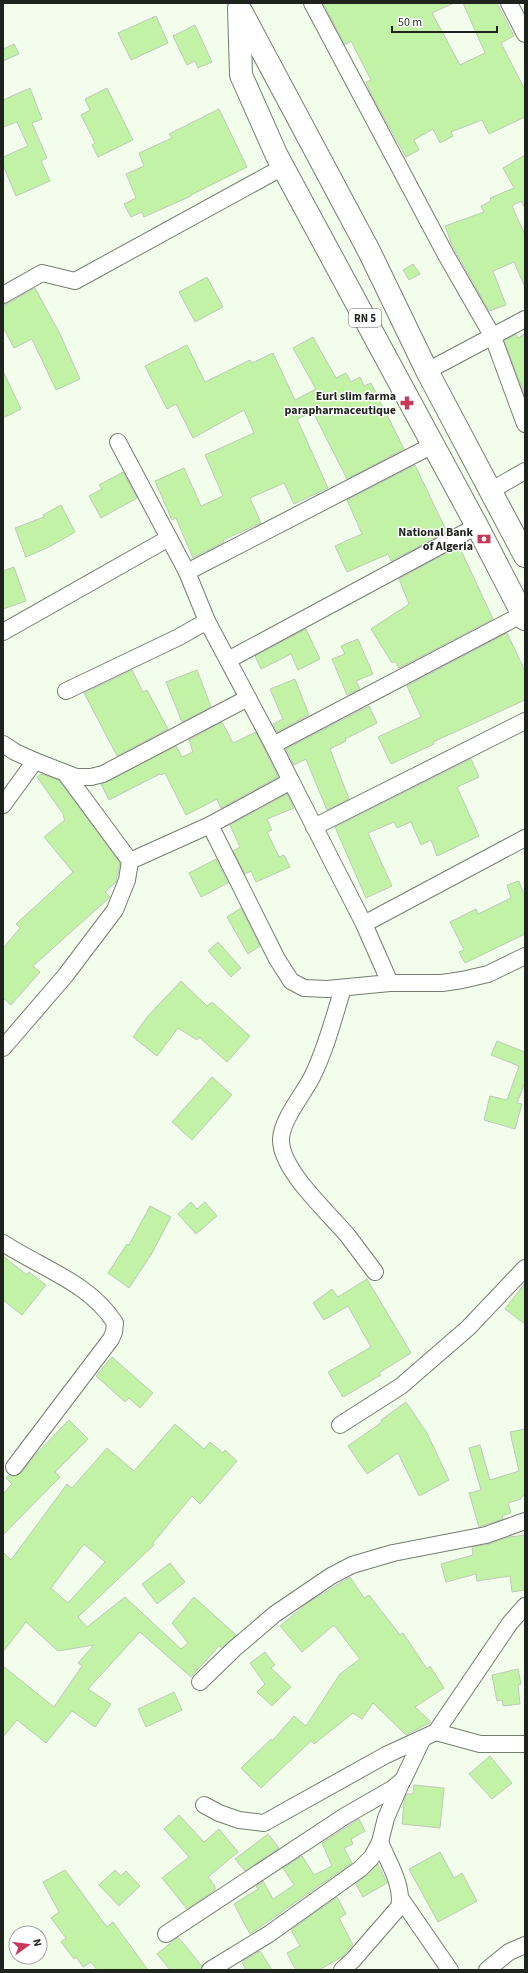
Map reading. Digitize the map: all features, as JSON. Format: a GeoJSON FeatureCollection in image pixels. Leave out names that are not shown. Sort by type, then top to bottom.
{"type":"FeatureCollection","features":[{"type":"Feature","properties":{"kind":"main road","name":"RN 5"},"geometry":{"type":"LineString","coordinates":[[238,5],[241,76],[283,167],[477,526],[524,617]]}},
{"type":"Feature","properties":{"kind":"main road","name":"RN 5"},"geometry":{"type":"LineString","coordinates":[[238,5],[369,251],[427,371],[525,556]]}},
{"type":"Feature","properties":{"kind":"street"},"geometry":{"type":"LineString","coordinates":[[312,3],[446,255],[492,337],[525,424]]}},
{"type":"Feature","properties":{"kind":"street"},"geometry":{"type":"LineString","coordinates":[[508,3],[525,34]]}},
{"type":"Feature","properties":{"kind":"street"},"geometry":{"type":"LineString","coordinates":[[3,296],[42,273],[75,281],[283,167]]}},
{"type":"Feature","properties":{"kind":"street"},"geometry":{"type":"LineString","coordinates":[[427,371],[525,318]]}},
{"type":"Feature","properties":{"kind":"street"},"geometry":{"type":"LineString","coordinates":[[118,442],[188,572],[207,621],[273,744],[364,924],[390,983]]}},
{"type":"Feature","properties":{"kind":"street"},"geometry":{"type":"LineString","coordinates":[[188,572],[433,445]]}},
{"type":"Feature","properties":{"kind":"street"},"geometry":{"type":"LineString","coordinates":[[490,491],[525,471]]}},
{"type":"Feature","properties":{"kind":"street"},"geometry":{"type":"LineString","coordinates":[[228,660],[477,526]]}},
{"type":"Feature","properties":{"kind":"street"},"geometry":{"type":"LineString","coordinates":[[3,632],[169,538]]}},
{"type":"Feature","properties":{"kind":"street"},"geometry":{"type":"LineString","coordinates":[[273,744],[524,617]]}},
{"type":"Feature","properties":{"kind":"street"},"geometry":{"type":"LineString","coordinates":[[66,691],[207,621]]}},
{"type":"Feature","properties":{"kind":"street"},"geometry":{"type":"LineString","coordinates":[[3,744],[15,752],[34,761],[76,778],[91,777],[103,774],[248,698]]}},
{"type":"Feature","properties":{"kind":"street"},"geometry":{"type":"LineString","coordinates":[[314,827],[525,721]]}},
{"type":"Feature","properties":{"kind":"street"},"geometry":{"type":"LineString","coordinates":[[3,805],[34,761]]}},
{"type":"Feature","properties":{"kind":"street"},"geometry":{"type":"LineString","coordinates":[[3,1048],[65,976],[115,910],[128,880],[130,861],[65,773]]}},
{"type":"Feature","properties":{"kind":"street"},"geometry":{"type":"LineString","coordinates":[[130,861],[210,825],[291,781]]}},
{"type":"Feature","properties":{"kind":"street"},"geometry":{"type":"LineString","coordinates":[[210,825],[277,959],[291,981],[304,988],[343,988],[390,983],[442,983],[488,974],[525,956]]}},
{"type":"Feature","properties":{"kind":"street"},"geometry":{"type":"LineString","coordinates":[[364,924],[525,838]]}},
{"type":"Feature","properties":{"kind":"street"},"geometry":{"type":"LineString","coordinates":[[343,988],[328,1035],[312,1077],[285,1123],[281,1140],[286,1161],[295,1175],[347,1235],[376,1272]]}},
{"type":"Feature","properties":{"kind":"street"},"geometry":{"type":"LineString","coordinates":[[3,1244],[73,1283],[96,1298],[115,1323],[114,1332],[111,1339],[14,1467]]}},
{"type":"Feature","properties":{"kind":"street"},"geometry":{"type":"LineString","coordinates":[[340,1425],[401,1386],[468,1328],[525,1268]]}},
{"type":"Feature","properties":{"kind":"street"},"geometry":{"type":"LineString","coordinates":[[200,1682],[234,1649],[275,1614],[331,1576],[352,1565],[393,1552],[486,1535],[525,1521]]}},
{"type":"Feature","properties":{"kind":"street"},"geometry":{"type":"LineString","coordinates":[[204,1805],[239,1820],[264,1823],[386,1755],[422,1740],[436,1732],[510,1623],[525,1606]]}},
{"type":"Feature","properties":{"kind":"street"},"geometry":{"type":"LineString","coordinates":[[436,1732],[480,1744],[525,1744]]}},
{"type":"Feature","properties":{"kind":"street"},"geometry":{"type":"LineString","coordinates":[[210,1970],[269,1934],[360,1869],[372,1857],[380,1842],[386,1818],[422,1740]]}},
{"type":"Feature","properties":{"kind":"street"},"geometry":{"type":"LineString","coordinates":[[166,1934],[345,1816],[392,1789],[403,1780]]}},
{"type":"Feature","properties":{"kind":"street"},"geometry":{"type":"LineString","coordinates":[[342,1970],[353,1960],[399,1908],[401,1899],[400,1889],[380,1842]]}},
{"type":"Feature","properties":{"kind":"street"},"geometry":{"type":"LineString","coordinates":[[401,1899],[450,1970]]}},
{"type":"Feature","properties":{"kind":"street"},"geometry":{"type":"LineString","coordinates":[[487,1970],[509,1952],[525,1945]]}},
{"type":"Feature","properties":{"kind":"building"},"geometry":{"type":"Polygon","coordinates":[[[323,3],[454,3],[432,13],[460,65],[485,53],[463,3],[497,3],[514,36],[501,43],[525,90],[525,117],[489,134],[482,120],[451,132],[453,136],[440,143],[433,129],[414,140],[419,150],[406,157],[372,96],[366,82],[371,80],[351,41],[345,45],[323,3]]]}},
{"type":"Feature","properties":{"kind":"building"},"geometry":{"type":"Polygon","coordinates":[[[156,16],[168,43],[131,60],[118,33],[156,16]]]}},
{"type":"Feature","properties":{"kind":"building"},"geometry":{"type":"Polygon","coordinates":[[[195,25],[212,62],[198,68],[195,61],[187,65],[173,36],[195,25]]]}},
{"type":"Feature","properties":{"kind":"building"},"geometry":{"type":"Polygon","coordinates":[[[14,44],[19,54],[3,61],[3,49],[14,44]]]}},
{"type":"Feature","properties":{"kind":"building"},"geometry":{"type":"Polygon","coordinates":[[[30,88],[42,119],[32,123],[47,158],[41,161],[50,181],[16,196],[3,165],[3,157],[28,146],[17,122],[3,127],[3,100],[30,88]]]}},
{"type":"Feature","properties":{"kind":"building"},"geometry":{"type":"Polygon","coordinates":[[[107,88],[133,140],[98,157],[92,145],[95,143],[81,115],[90,110],[85,99],[107,88]]]}},
{"type":"Feature","properties":{"kind":"building"},"geometry":{"type":"Polygon","coordinates":[[[219,109],[247,167],[191,196],[144,217],[142,212],[131,217],[124,204],[136,198],[126,174],[144,166],[139,153],[172,138],[169,134],[219,109]]]}},
{"type":"Feature","properties":{"kind":"building"},"geometry":{"type":"Polygon","coordinates":[[[525,155],[525,208],[521,201],[512,206],[525,235],[525,287],[514,262],[493,271],[506,305],[489,311],[452,245],[445,226],[484,212],[481,206],[491,201],[490,198],[514,188],[503,168],[525,155]]]}},
{"type":"Feature","properties":{"kind":"building"},"geometry":{"type":"Polygon","coordinates":[[[413,264],[420,274],[409,280],[403,270],[413,264]]]}},
{"type":"Feature","properties":{"kind":"building"},"geometry":{"type":"Polygon","coordinates":[[[207,277],[223,307],[195,322],[179,292],[207,277]]]}},
{"type":"Feature","properties":{"kind":"building"},"geometry":{"type":"Polygon","coordinates":[[[35,288],[60,334],[80,379],[56,390],[32,339],[14,348],[3,327],[3,306],[35,288]]]}},
{"type":"Feature","properties":{"kind":"building"},"geometry":{"type":"Polygon","coordinates":[[[516,334],[518,338],[525,334],[525,396],[504,341],[516,334]]]}},
{"type":"Feature","properties":{"kind":"building"},"geometry":{"type":"Polygon","coordinates":[[[313,337],[336,378],[346,373],[351,382],[360,377],[364,386],[371,383],[404,449],[347,479],[313,412],[297,419],[328,488],[294,504],[284,483],[250,498],[261,523],[223,540],[224,542],[193,558],[176,518],[172,520],[155,481],[184,468],[201,506],[223,496],[205,455],[254,433],[244,410],[193,438],[176,404],[167,409],[145,366],[187,345],[205,382],[250,360],[252,363],[273,353],[295,400],[316,389],[293,348],[313,337]]]}},
{"type":"Feature","properties":{"kind":"building"},"geometry":{"type":"Polygon","coordinates":[[[3,371],[21,409],[3,418],[3,371]]]}},
{"type":"Feature","properties":{"kind":"building"},"geometry":{"type":"Polygon","coordinates":[[[415,465],[447,532],[391,561],[388,554],[347,572],[335,546],[362,534],[347,500],[415,465]]]}},
{"type":"Feature","properties":{"kind":"building"},"geometry":{"type":"Polygon","coordinates":[[[123,472],[137,498],[101,518],[89,496],[102,489],[99,485],[123,472]]]}},
{"type":"Feature","properties":{"kind":"building"},"geometry":{"type":"Polygon","coordinates":[[[61,505],[75,532],[49,547],[26,557],[15,528],[44,517],[43,515],[61,505]]]}},
{"type":"Feature","properties":{"kind":"building"},"geometry":{"type":"Polygon","coordinates":[[[459,546],[493,619],[399,668],[395,661],[392,663],[371,629],[409,604],[399,579],[459,546]]]}},
{"type":"Feature","properties":{"kind":"building"},"geometry":{"type":"Polygon","coordinates":[[[14,567],[26,601],[3,609],[3,571],[14,567]]]}},
{"type":"Feature","properties":{"kind":"building"},"geometry":{"type":"Polygon","coordinates":[[[306,629],[320,659],[298,670],[291,654],[261,669],[255,656],[306,629]]]}},
{"type":"Feature","properties":{"kind":"building"},"geometry":{"type":"Polygon","coordinates":[[[507,633],[525,671],[525,700],[433,742],[434,744],[391,764],[378,737],[421,717],[407,686],[507,633]]]}},
{"type":"Feature","properties":{"kind":"building"},"geometry":{"type":"Polygon","coordinates":[[[358,639],[373,674],[356,681],[360,689],[347,695],[332,659],[345,654],[341,646],[358,639]]]}},
{"type":"Feature","properties":{"kind":"building"},"geometry":{"type":"Polygon","coordinates":[[[132,670],[143,692],[147,690],[168,729],[117,756],[84,693],[132,670]]]}},
{"type":"Feature","properties":{"kind":"building"},"geometry":{"type":"Polygon","coordinates":[[[197,670],[211,707],[182,722],[166,682],[197,670]]]}},
{"type":"Feature","properties":{"kind":"building"},"geometry":{"type":"Polygon","coordinates":[[[295,679],[309,715],[277,732],[273,724],[283,719],[270,689],[295,679]]]}},
{"type":"Feature","properties":{"kind":"building"},"geometry":{"type":"Polygon","coordinates":[[[369,706],[377,723],[345,739],[346,741],[330,749],[349,799],[327,810],[306,759],[294,765],[286,749],[369,706]]]}},
{"type":"Feature","properties":{"kind":"building"},"geometry":{"type":"Polygon","coordinates":[[[222,722],[233,743],[256,732],[278,777],[221,808],[217,799],[186,815],[165,773],[160,774],[109,800],[101,784],[176,746],[182,757],[193,752],[189,740],[222,722]]]}},
{"type":"Feature","properties":{"kind":"building"},"geometry":{"type":"Polygon","coordinates":[[[471,759],[479,777],[457,787],[479,836],[437,856],[431,840],[421,845],[411,822],[397,828],[394,822],[368,833],[392,886],[366,898],[335,827],[471,759]]]}},
{"type":"Feature","properties":{"kind":"building"},"geometry":{"type":"Polygon","coordinates":[[[41,774],[59,780],[120,863],[116,882],[105,892],[110,897],[33,966],[40,972],[11,1005],[3,998],[3,948],[20,928],[16,924],[73,872],[44,837],[65,820],[64,815],[37,777],[41,774]]]}},
{"type":"Feature","properties":{"kind":"building"},"geometry":{"type":"Polygon","coordinates":[[[287,794],[294,808],[267,819],[272,830],[267,832],[279,857],[284,855],[290,867],[256,882],[251,871],[245,874],[233,851],[240,847],[230,825],[287,794]]]}},
{"type":"Feature","properties":{"kind":"building"},"geometry":{"type":"Polygon","coordinates":[[[216,859],[228,883],[201,897],[189,873],[216,859]]]}},
{"type":"Feature","properties":{"kind":"building"},"geometry":{"type":"Polygon","coordinates":[[[519,881],[523,892],[525,890],[525,934],[465,963],[459,952],[464,950],[450,922],[476,909],[478,914],[511,898],[507,885],[519,881]]]}},
{"type":"Feature","properties":{"kind":"building"},"geometry":{"type":"Polygon","coordinates":[[[241,908],[260,946],[248,954],[227,917],[241,908]]]}},
{"type":"Feature","properties":{"kind":"building"},"geometry":{"type":"Polygon","coordinates":[[[218,942],[241,968],[231,977],[208,951],[218,942]]]}},
{"type":"Feature","properties":{"kind":"building"},"geometry":{"type":"Polygon","coordinates":[[[181,981],[207,1006],[212,1002],[250,1036],[227,1062],[199,1037],[197,1040],[178,1028],[157,1056],[133,1037],[147,1017],[181,981]]]}},
{"type":"Feature","properties":{"kind":"building"},"geometry":{"type":"Polygon","coordinates":[[[497,1041],[525,1052],[525,1082],[517,1103],[522,1104],[515,1129],[484,1120],[490,1096],[507,1100],[519,1066],[491,1055],[497,1041]]]}},
{"type":"Feature","properties":{"kind":"building"},"geometry":{"type":"Polygon","coordinates":[[[212,1077],[232,1095],[192,1140],[172,1122],[212,1077]]]}},
{"type":"Feature","properties":{"kind":"building"},"geometry":{"type":"Polygon","coordinates":[[[191,1202],[197,1209],[205,1202],[217,1216],[196,1234],[178,1214],[191,1202]]]}},
{"type":"Feature","properties":{"kind":"building"},"geometry":{"type":"Polygon","coordinates":[[[150,1206],[171,1217],[151,1255],[129,1288],[108,1273],[127,1244],[129,1245],[150,1206]]]}},
{"type":"Feature","properties":{"kind":"building"},"geometry":{"type":"Polygon","coordinates":[[[3,1256],[27,1275],[29,1272],[46,1285],[22,1315],[3,1300],[3,1256]]]}},
{"type":"Feature","properties":{"kind":"building"},"geometry":{"type":"Polygon","coordinates":[[[367,1279],[411,1353],[379,1373],[381,1375],[343,1397],[328,1372],[371,1347],[348,1306],[324,1320],[313,1303],[332,1289],[338,1297],[367,1279]]]}},
{"type":"Feature","properties":{"kind":"building"},"geometry":{"type":"Polygon","coordinates":[[[525,1283],[525,1324],[505,1309],[525,1283]]]}},
{"type":"Feature","properties":{"kind":"building"},"geometry":{"type":"Polygon","coordinates":[[[112,1357],[153,1393],[140,1408],[129,1398],[125,1402],[96,1376],[112,1357]]]}},
{"type":"Feature","properties":{"kind":"building"},"geometry":{"type":"Polygon","coordinates":[[[406,1402],[427,1433],[449,1480],[419,1496],[398,1453],[367,1474],[348,1446],[382,1422],[381,1420],[406,1402]]]}},
{"type":"Feature","properties":{"kind":"building"},"geometry":{"type":"Polygon","coordinates":[[[69,1420],[88,1439],[55,1472],[60,1477],[3,1535],[3,1494],[12,1484],[6,1478],[9,1475],[13,1476],[21,1473],[37,1453],[69,1420]]]}},
{"type":"Feature","properties":{"kind":"building"},"geometry":{"type":"Polygon","coordinates":[[[175,1424],[204,1449],[210,1442],[223,1453],[225,1450],[237,1461],[200,1504],[192,1496],[153,1543],[154,1545],[78,1617],[87,1627],[125,1597],[181,1649],[188,1643],[172,1623],[194,1597],[236,1635],[222,1648],[219,1646],[191,1677],[140,1632],[88,1689],[111,1704],[95,1727],[72,1711],[46,1743],[17,1720],[3,1737],[3,1666],[54,1707],[82,1666],[78,1663],[94,1645],[58,1651],[26,1622],[3,1652],[3,1552],[11,1560],[67,1484],[72,1488],[107,1448],[134,1471],[175,1424]],[[84,1544],[51,1588],[68,1603],[105,1562],[84,1544]]]}},
{"type":"Feature","properties":{"kind":"building"},"geometry":{"type":"Polygon","coordinates":[[[525,1429],[525,1495],[521,1497],[521,1499],[508,1503],[511,1513],[502,1516],[503,1519],[479,1527],[469,1493],[481,1490],[469,1448],[480,1445],[490,1480],[519,1471],[510,1432],[525,1429]]]}},
{"type":"Feature","properties":{"kind":"building"},"geometry":{"type":"Polygon","coordinates":[[[525,1535],[525,1590],[512,1592],[510,1576],[477,1581],[476,1574],[446,1582],[441,1564],[473,1555],[472,1547],[489,1544],[509,1537],[525,1535]]]}},
{"type":"Feature","properties":{"kind":"building"},"geometry":{"type":"Polygon","coordinates":[[[170,1563],[185,1582],[157,1604],[142,1584],[170,1563]]]}},
{"type":"Feature","properties":{"kind":"building"},"geometry":{"type":"Polygon","coordinates":[[[350,1577],[364,1598],[369,1595],[400,1635],[403,1633],[427,1669],[430,1666],[444,1688],[415,1707],[431,1722],[406,1735],[373,1703],[362,1719],[353,1713],[314,1744],[311,1741],[261,1788],[241,1768],[271,1739],[272,1741],[294,1716],[306,1726],[340,1674],[360,1659],[334,1625],[302,1652],[280,1626],[309,1602],[350,1577]]]}},
{"type":"Feature","properties":{"kind":"building"},"geometry":{"type":"Polygon","coordinates":[[[265,1652],[275,1665],[271,1668],[291,1687],[272,1706],[257,1692],[265,1684],[250,1663],[265,1652]]]}},
{"type":"Feature","properties":{"kind":"building"},"geometry":{"type":"Polygon","coordinates":[[[518,1669],[521,1684],[518,1685],[520,1704],[503,1706],[502,1700],[497,1701],[492,1675],[518,1669]]]}},
{"type":"Feature","properties":{"kind":"building"},"geometry":{"type":"Polygon","coordinates":[[[174,1692],[182,1710],[146,1727],[138,1709],[174,1692]]]}},
{"type":"Feature","properties":{"kind":"building"},"geometry":{"type":"Polygon","coordinates":[[[490,1756],[512,1783],[492,1799],[469,1774],[490,1756]]]}},
{"type":"Feature","properties":{"kind":"building"},"geometry":{"type":"Polygon","coordinates":[[[414,1785],[444,1788],[440,1828],[402,1824],[404,1801],[407,1794],[413,1794],[414,1785]]]}},
{"type":"Feature","properties":{"kind":"building"},"geometry":{"type":"Polygon","coordinates":[[[179,1815],[204,1842],[219,1829],[238,1852],[208,1877],[215,1886],[215,1890],[187,1909],[162,1878],[189,1857],[164,1829],[179,1815]]]}},
{"type":"Feature","properties":{"kind":"building"},"geometry":{"type":"Polygon","coordinates":[[[359,1819],[365,1831],[351,1839],[353,1844],[344,1848],[352,1863],[250,1934],[234,1904],[258,1889],[256,1886],[263,1881],[273,1899],[294,1885],[283,1868],[302,1856],[314,1875],[332,1866],[322,1843],[359,1819]]]}},
{"type":"Feature","properties":{"kind":"building"},"geometry":{"type":"Polygon","coordinates":[[[268,1834],[279,1848],[245,1871],[235,1859],[268,1834]]]}},
{"type":"Feature","properties":{"kind":"building"},"geometry":{"type":"Polygon","coordinates":[[[440,1852],[454,1878],[462,1873],[477,1901],[438,1922],[409,1869],[440,1852]]]}},
{"type":"Feature","properties":{"kind":"building"},"geometry":{"type":"Polygon","coordinates":[[[378,1864],[387,1883],[363,1897],[356,1884],[378,1864]]]}},
{"type":"Feature","properties":{"kind":"building"},"geometry":{"type":"Polygon","coordinates":[[[65,1870],[107,1927],[113,1922],[148,1970],[97,1970],[91,1962],[83,1967],[76,1957],[74,1959],[61,1942],[66,1938],[51,1918],[59,1912],[43,1882],[65,1870]]]}},
{"type":"Feature","properties":{"kind":"building"},"geometry":{"type":"Polygon","coordinates":[[[115,1870],[121,1876],[126,1871],[140,1886],[119,1906],[99,1885],[115,1870]]]}},
{"type":"Feature","properties":{"kind":"building"},"geometry":{"type":"Polygon","coordinates":[[[337,1897],[346,1914],[339,1918],[353,1945],[342,1957],[319,1970],[296,1970],[287,1953],[300,1946],[291,1930],[337,1897]]]}},
{"type":"Feature","properties":{"kind":"building"},"geometry":{"type":"Polygon","coordinates":[[[178,1937],[202,1966],[201,1970],[170,1970],[157,1954],[178,1937]]]}},
{"type":"Feature","properties":{"kind":"building"},"geometry":{"type":"Polygon","coordinates":[[[260,1951],[272,1970],[246,1970],[242,1962],[260,1951]]]}},
{"type":"Feature","properties":{"kind":"place","name":"Eurl slim farma parapharmaceutique"},"geometry":{"type":"Point","coordinates":[407,403]}},
{"type":"Feature","properties":{"kind":"place","name":"National Bank of Algeria"},"geometry":{"type":"Point","coordinates":[484,539]}}]}
